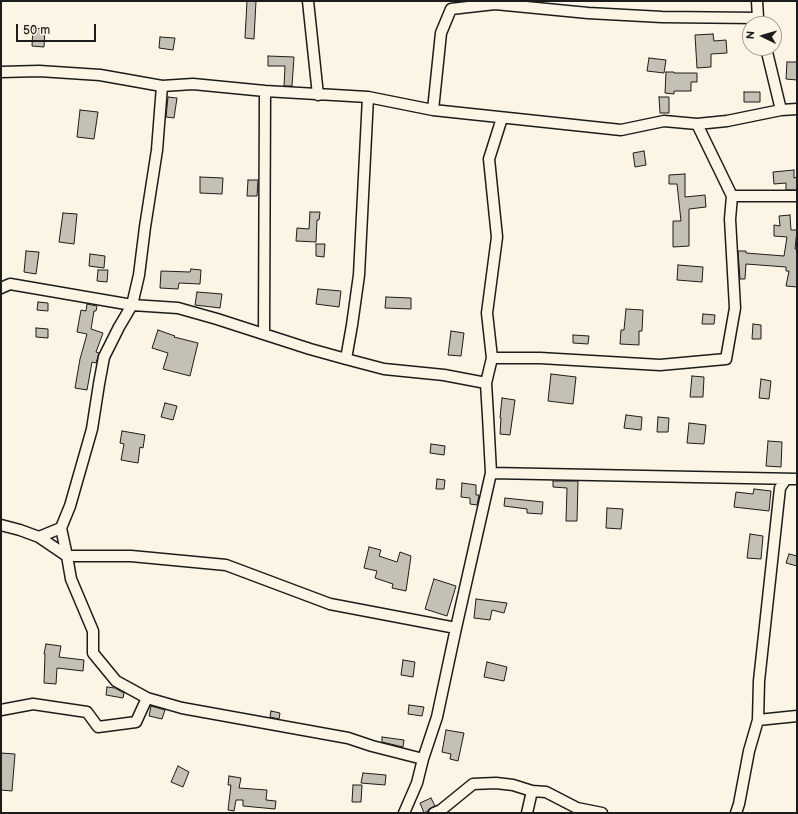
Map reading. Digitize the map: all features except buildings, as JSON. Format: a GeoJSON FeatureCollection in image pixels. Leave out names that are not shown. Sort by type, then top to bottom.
{"type":"FeatureCollection","features":[{"type":"Feature","properties":{"kind":"street"},"geometry":{"type":"LineString","coordinates":[[308,1],[318,95]]}},
{"type":"Feature","properties":{"kind":"street"},"geometry":{"type":"LineString","coordinates":[[757,1],[758,16]]}},
{"type":"Feature","properties":{"kind":"street"},"geometry":{"type":"LineString","coordinates":[[433,110],[441,34],[451,9],[495,4],[588,13],[742,20]]}},
{"type":"Feature","properties":{"kind":"street"},"geometry":{"type":"LineString","coordinates":[[768,56],[781,110]]}},
{"type":"Feature","properties":{"kind":"street"},"geometry":{"type":"LineString","coordinates":[[1,72],[100,75],[162,86],[193,84],[318,95],[368,97],[433,110],[622,130],[664,120],[697,124],[727,121],[781,110],[797,109]]}},
{"type":"Feature","properties":{"kind":"street"},"geometry":{"type":"LineString","coordinates":[[162,86],[157,150],[139,275],[132,305],[118,327],[104,357],[98,384],[92,429],[70,506],[61,528],[68,556],[71,579],[93,632],[93,653],[116,681],[147,698],[182,708],[348,738],[372,746],[423,759]]}},
{"type":"Feature","properties":{"kind":"street"},"geometry":{"type":"LineString","coordinates":[[264,334],[265,91]]}},
{"type":"Feature","properties":{"kind":"street"},"geometry":{"type":"LineString","coordinates":[[346,360],[359,275],[368,97]]}},
{"type":"Feature","properties":{"kind":"street"},"geometry":{"type":"LineString","coordinates":[[404,813],[417,783],[423,759],[437,717],[491,473],[486,383],[492,358],[487,312],[496,237],[489,159],[502,118]]}},
{"type":"Feature","properties":{"kind":"street"},"geometry":{"type":"LineString","coordinates":[[492,358],[540,358],[660,365],[726,359],[735,308],[730,219],[732,196],[697,124]]}},
{"type":"Feature","properties":{"kind":"street"},"geometry":{"type":"LineString","coordinates":[[732,196],[797,196]]}},
{"type":"Feature","properties":{"kind":"street"},"geometry":{"type":"LineString","coordinates":[[1,288],[10,284],[132,305],[178,308],[346,360],[384,369],[444,375],[486,383]]}},
{"type":"Feature","properties":{"kind":"street"},"geometry":{"type":"LineString","coordinates":[[491,473],[797,480]]}},
{"type":"Feature","properties":{"kind":"street"},"geometry":{"type":"LineString","coordinates":[[736,813],[749,751],[758,720],[759,681],[780,488],[786,479]]}},
{"type":"Feature","properties":{"kind":"street"},"geometry":{"type":"LineString","coordinates":[[1,525],[39,536],[68,556],[131,556],[226,565],[330,604],[456,628]]}},
{"type":"Feature","properties":{"kind":"street"},"geometry":{"type":"LineString","coordinates":[[39,536],[61,528]]}},
{"type":"Feature","properties":{"kind":"street"},"geometry":{"type":"LineString","coordinates":[[1,710],[33,704],[88,712],[98,727],[136,722],[147,698]]}},
{"type":"Feature","properties":{"kind":"street"},"geometry":{"type":"LineString","coordinates":[[758,720],[797,716]]}},
{"type":"Feature","properties":{"kind":"street"},"geometry":{"type":"LineString","coordinates":[[434,813],[441,810],[473,784],[496,783],[532,791],[546,792],[577,808],[602,813]]}},
{"type":"Feature","properties":{"kind":"street"},"geometry":{"type":"LineString","coordinates":[[527,813],[532,791]]}}]}
